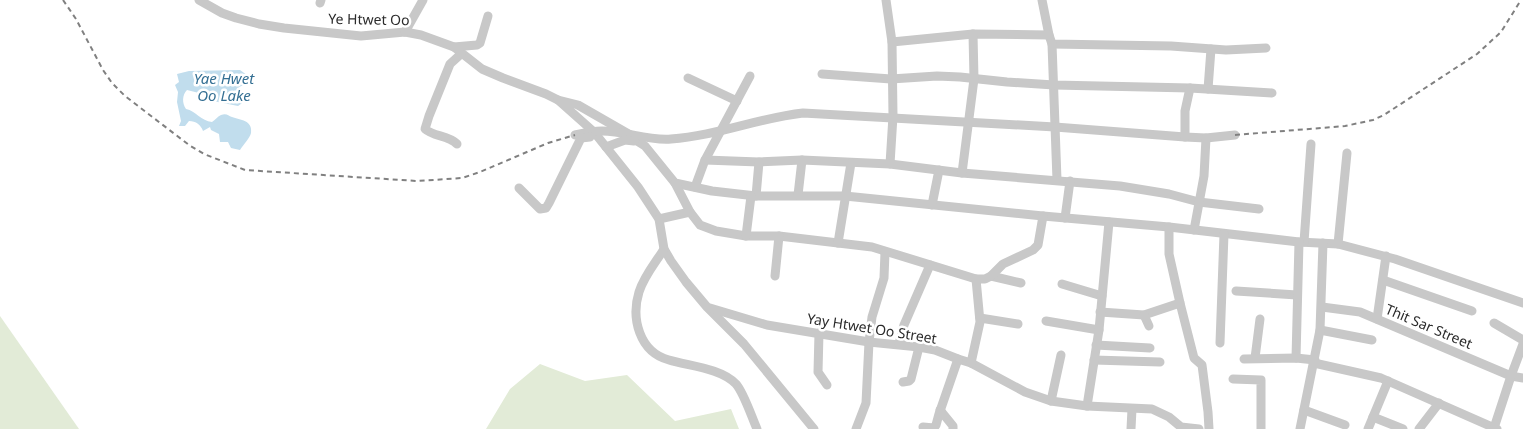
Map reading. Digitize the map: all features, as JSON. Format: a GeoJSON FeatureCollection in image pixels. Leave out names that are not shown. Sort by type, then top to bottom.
{"type":"FeatureCollection","features":[{"type":"Feature","properties":{"kind":"street","name":"Ye Htwet Oo"},"geometry":{"type":"LineString","coordinates":[[199,0],[222,13],[236,18],[284,28],[362,36],[404,32],[421,35],[454,47],[482,69],[558,100]]}},
{"type":"Feature","properties":{"kind":"street"},"geometry":{"type":"LineString","coordinates":[[404,32],[423,0]]}},
{"type":"Feature","properties":{"kind":"street"},"geometry":{"type":"LineString","coordinates":[[886,0],[892,42],[890,164]]}},
{"type":"Feature","properties":{"kind":"street"},"geometry":{"type":"LineString","coordinates":[[1042,0],[1051,40],[1057,180]]}},
{"type":"Feature","properties":{"kind":"street"},"geometry":{"type":"LineString","coordinates":[[454,47],[477,45],[480,43],[488,16]]}},
{"type":"Feature","properties":{"kind":"street"},"geometry":{"type":"LineString","coordinates":[[892,42],[973,34],[1226,50],[1266,48]]}},
{"type":"Feature","properties":{"kind":"street"},"geometry":{"type":"LineString","coordinates":[[962,173],[974,78],[973,34]]}},
{"type":"Feature","properties":{"kind":"street"},"geometry":{"type":"LineString","coordinates":[[1208,89],[1210,49]]}},
{"type":"Feature","properties":{"kind":"street"},"geometry":{"type":"LineString","coordinates":[[456,144],[452,139],[428,132],[425,129],[450,64],[461,54]]}},
{"type":"Feature","properties":{"kind":"street"},"geometry":{"type":"LineString","coordinates":[[822,74],[892,79],[937,76],[1054,85],[1190,88],[1272,94]]}},
{"type":"Feature","properties":{"kind":"street"},"geometry":{"type":"LineString","coordinates":[[695,187],[705,160],[750,76]]}},
{"type":"Feature","properties":{"kind":"street"},"geometry":{"type":"LineString","coordinates":[[688,78],[737,101]]}},
{"type":"Feature","properties":{"kind":"street"},"geometry":{"type":"LineString","coordinates":[[1185,137],[1185,111],[1190,88]]}},
{"type":"Feature","properties":{"kind":"street"},"geometry":{"type":"LineString","coordinates":[[558,100],[596,134],[638,187],[659,219],[664,249],[671,261],[707,307],[744,344],[814,429]]}},
{"type":"Feature","properties":{"kind":"street"},"geometry":{"type":"LineString","coordinates":[[558,100],[578,105],[645,146],[675,183],[690,212],[700,225],[716,231],[746,236],[780,236],[872,247],[976,279],[984,279],[991,276],[1002,264],[1033,250],[1038,244],[1043,216]]}},
{"type":"Feature","properties":{"kind":"street"},"geometry":{"type":"LineString","coordinates":[[575,135],[610,132],[634,138],[670,140],[722,130],[768,118],[803,113],[1185,137],[1206,138],[1235,135]]}},
{"type":"Feature","properties":{"kind":"street"},"geometry":{"type":"LineString","coordinates":[[518,188],[540,208],[546,208],[581,138],[596,134]]}},
{"type":"Feature","properties":{"kind":"street"},"geometry":{"type":"LineString","coordinates":[[606,147],[634,138]]}},
{"type":"Feature","properties":{"kind":"street"},"geometry":{"type":"LineString","coordinates":[[1194,230],[1204,176],[1206,138]]}},
{"type":"Feature","properties":{"kind":"street"},"geometry":{"type":"LineString","coordinates":[[1296,358],[1297,295],[1311,144]]}},
{"type":"Feature","properties":{"kind":"street"},"geometry":{"type":"LineString","coordinates":[[1338,244],[1347,153]]}},
{"type":"Feature","properties":{"kind":"street"},"geometry":{"type":"LineString","coordinates":[[705,160],[759,162],[802,160],[890,164],[962,173],[1120,186],[1169,194],[1199,202],[1259,209]]}},
{"type":"Feature","properties":{"kind":"street"},"geometry":{"type":"LineString","coordinates":[[798,195],[802,160]]}},
{"type":"Feature","properties":{"kind":"street"},"geometry":{"type":"LineString","coordinates":[[746,236],[759,162]]}},
{"type":"Feature","properties":{"kind":"street"},"geometry":{"type":"LineString","coordinates":[[838,243],[851,163]]}},
{"type":"Feature","properties":{"kind":"street"},"geometry":{"type":"LineString","coordinates":[[932,205],[939,170]]}},
{"type":"Feature","properties":{"kind":"street"},"geometry":{"type":"LineString","coordinates":[[1065,218],[1070,181]]}},
{"type":"Feature","properties":{"kind":"street"},"geometry":{"type":"LineString","coordinates":[[675,183],[754,196],[845,196],[1169,227],[1301,242],[1324,242],[1386,256],[1523,302]]}},
{"type":"Feature","properties":{"kind":"street"},"geometry":{"type":"LineString","coordinates":[[659,219],[690,212]]}},
{"type":"Feature","properties":{"kind":"street"},"geometry":{"type":"LineString","coordinates":[[1087,406],[1099,330],[1109,222]]}},
{"type":"Feature","properties":{"kind":"street"},"geometry":{"type":"LineString","coordinates":[[1169,227],[1169,254],[1180,303],[1194,358],[1202,365],[1208,412],[1208,429]]}},
{"type":"Feature","properties":{"kind":"street"},"geometry":{"type":"LineString","coordinates":[[1220,343],[1224,234]]}},
{"type":"Feature","properties":{"kind":"street"},"geometry":{"type":"LineString","coordinates":[[775,276],[780,236]]}},
{"type":"Feature","properties":{"kind":"street"},"geometry":{"type":"LineString","coordinates":[[1300,429],[1320,330],[1324,242]]}},
{"type":"Feature","properties":{"kind":"street"},"geometry":{"type":"LineString","coordinates":[[664,249],[644,280],[636,304],[638,330],[643,342],[666,360],[712,370],[736,384],[757,429]]}},
{"type":"Feature","properties":{"kind":"street"},"geometry":{"type":"LineString","coordinates":[[856,429],[866,404],[869,342],[872,317],[884,278],[884,252]]}},
{"type":"Feature","properties":{"kind":"street"},"geometry":{"type":"LineString","coordinates":[[1378,319],[1386,256]]}},
{"type":"Feature","properties":{"kind":"street"},"geometry":{"type":"LineString","coordinates":[[899,344],[904,325],[930,265]]}},
{"type":"Feature","properties":{"kind":"street"},"geometry":{"type":"LineString","coordinates":[[991,276],[1021,283]]}},
{"type":"Feature","properties":{"kind":"street"},"geometry":{"type":"LineString","coordinates":[[970,362],[980,318],[976,279]]}},
{"type":"Feature","properties":{"kind":"street"},"geometry":{"type":"LineString","coordinates":[[1383,280],[1472,311]]}},
{"type":"Feature","properties":{"kind":"street"},"geometry":{"type":"LineString","coordinates":[[1062,284],[1102,296]]}},
{"type":"Feature","properties":{"kind":"street"},"geometry":{"type":"LineString","coordinates":[[1236,291],[1297,295]]}},
{"type":"Feature","properties":{"kind":"street"},"geometry":{"type":"LineString","coordinates":[[1100,312],[1144,316],[1180,303]]}},
{"type":"Feature","properties":{"kind":"street","name":"Yay Htwet Oo Street"},"geometry":{"type":"LineString","coordinates":[[707,307],[767,325],[869,342],[918,346],[935,350],[970,362],[1025,392],[1050,401],[1087,406],[1152,409],[1169,417],[1181,428],[1199,429]]}},
{"type":"Feature","properties":{"kind":"street","name":"Thit Sar Street"},"geometry":{"type":"LineString","coordinates":[[1322,307],[1360,312],[1511,376],[1523,378]]}},
{"type":"Feature","properties":{"kind":"street"},"geometry":{"type":"LineString","coordinates":[[1144,316],[1149,326]]}},
{"type":"Feature","properties":{"kind":"street"},"geometry":{"type":"LineString","coordinates":[[980,318],[1018,324]]}},
{"type":"Feature","properties":{"kind":"street"},"geometry":{"type":"LineString","coordinates":[[1255,358],[1260,319]]}},
{"type":"Feature","properties":{"kind":"street"},"geometry":{"type":"LineString","coordinates":[[1046,321],[1099,330]]}},
{"type":"Feature","properties":{"kind":"street"},"geometry":{"type":"LineString","coordinates":[[1244,358],[1296,358],[1381,378],[1496,428],[1523,342],[1494,323]]}},
{"type":"Feature","properties":{"kind":"street"},"geometry":{"type":"LineString","coordinates":[[1320,330],[1372,340]]}},
{"type":"Feature","properties":{"kind":"street"},"geometry":{"type":"LineString","coordinates":[[819,333],[818,372],[827,385]]}},
{"type":"Feature","properties":{"kind":"street"},"geometry":{"type":"LineString","coordinates":[[1096,345],[1150,348]]}},
{"type":"Feature","properties":{"kind":"street"},"geometry":{"type":"LineString","coordinates":[[903,382],[909,382],[911,379],[918,346]]}},
{"type":"Feature","properties":{"kind":"street"},"geometry":{"type":"LineString","coordinates":[[1050,401],[1061,355]]}},
{"type":"Feature","properties":{"kind":"street"},"geometry":{"type":"LineString","coordinates":[[922,427],[934,428],[936,426],[958,359]]}},
{"type":"Feature","properties":{"kind":"street"},"geometry":{"type":"LineString","coordinates":[[1094,360],[1160,362]]}},
{"type":"Feature","properties":{"kind":"street"},"geometry":{"type":"LineString","coordinates":[[1233,380],[1261,380],[1261,429]]}},
{"type":"Feature","properties":{"kind":"street"},"geometry":{"type":"LineString","coordinates":[[1368,429],[1388,381]]}},
{"type":"Feature","properties":{"kind":"street"},"geometry":{"type":"LineString","coordinates":[[1420,429],[1439,404]]}},
{"type":"Feature","properties":{"kind":"street"},"geometry":{"type":"LineString","coordinates":[[1131,429],[1132,409]]}},
{"type":"Feature","properties":{"kind":"street"},"geometry":{"type":"LineString","coordinates":[[940,410],[953,429]]}},
{"type":"Feature","properties":{"kind":"street"},"geometry":{"type":"LineString","coordinates":[[1304,410],[1345,425]]}},
{"type":"Feature","properties":{"kind":"street"},"geometry":{"type":"LineString","coordinates":[[1373,417],[1403,429]]}},
{"type":"Feature","properties":{"kind":"green space"},"geometry":{"type":"Polygon","coordinates":[[[0,316],[79,429],[0,429],[0,316]]]}},
{"type":"Feature","properties":{"kind":"green space"},"geometry":{"type":"Polygon","coordinates":[[[540,364],[585,381],[627,375],[675,421],[731,409],[739,429],[486,429],[510,389],[540,364]]]}},
{"type":"Feature","properties":{"kind":"water","name":"Yae Hwet Oo Lake"},"geometry":{"type":"Polygon","coordinates":[[[240,70],[251,78],[251,82],[239,87],[242,99],[245,101],[238,106],[213,101],[208,92],[203,94],[187,90],[183,99],[186,109],[208,121],[212,122],[225,114],[248,123],[251,133],[240,150],[231,148],[228,142],[220,142],[219,134],[211,130],[210,127],[203,131],[198,124],[189,121],[185,126],[179,126],[181,121],[177,102],[178,92],[175,85],[179,82],[177,74],[189,71],[240,70]]]}},
{"type":"Feature","properties":{"kind":"railway"},"geometry":{"type":"LineString","coordinates":[[63,0],[76,19],[103,70],[112,83],[125,96],[189,145],[204,154],[245,170],[417,181],[462,178],[548,143],[575,135]]}},
{"type":"Feature","properties":{"kind":"railway"},"geometry":{"type":"LineString","coordinates":[[1235,135],[1345,126],[1373,120],[1384,115],[1477,54],[1501,32],[1521,0]]}}]}
